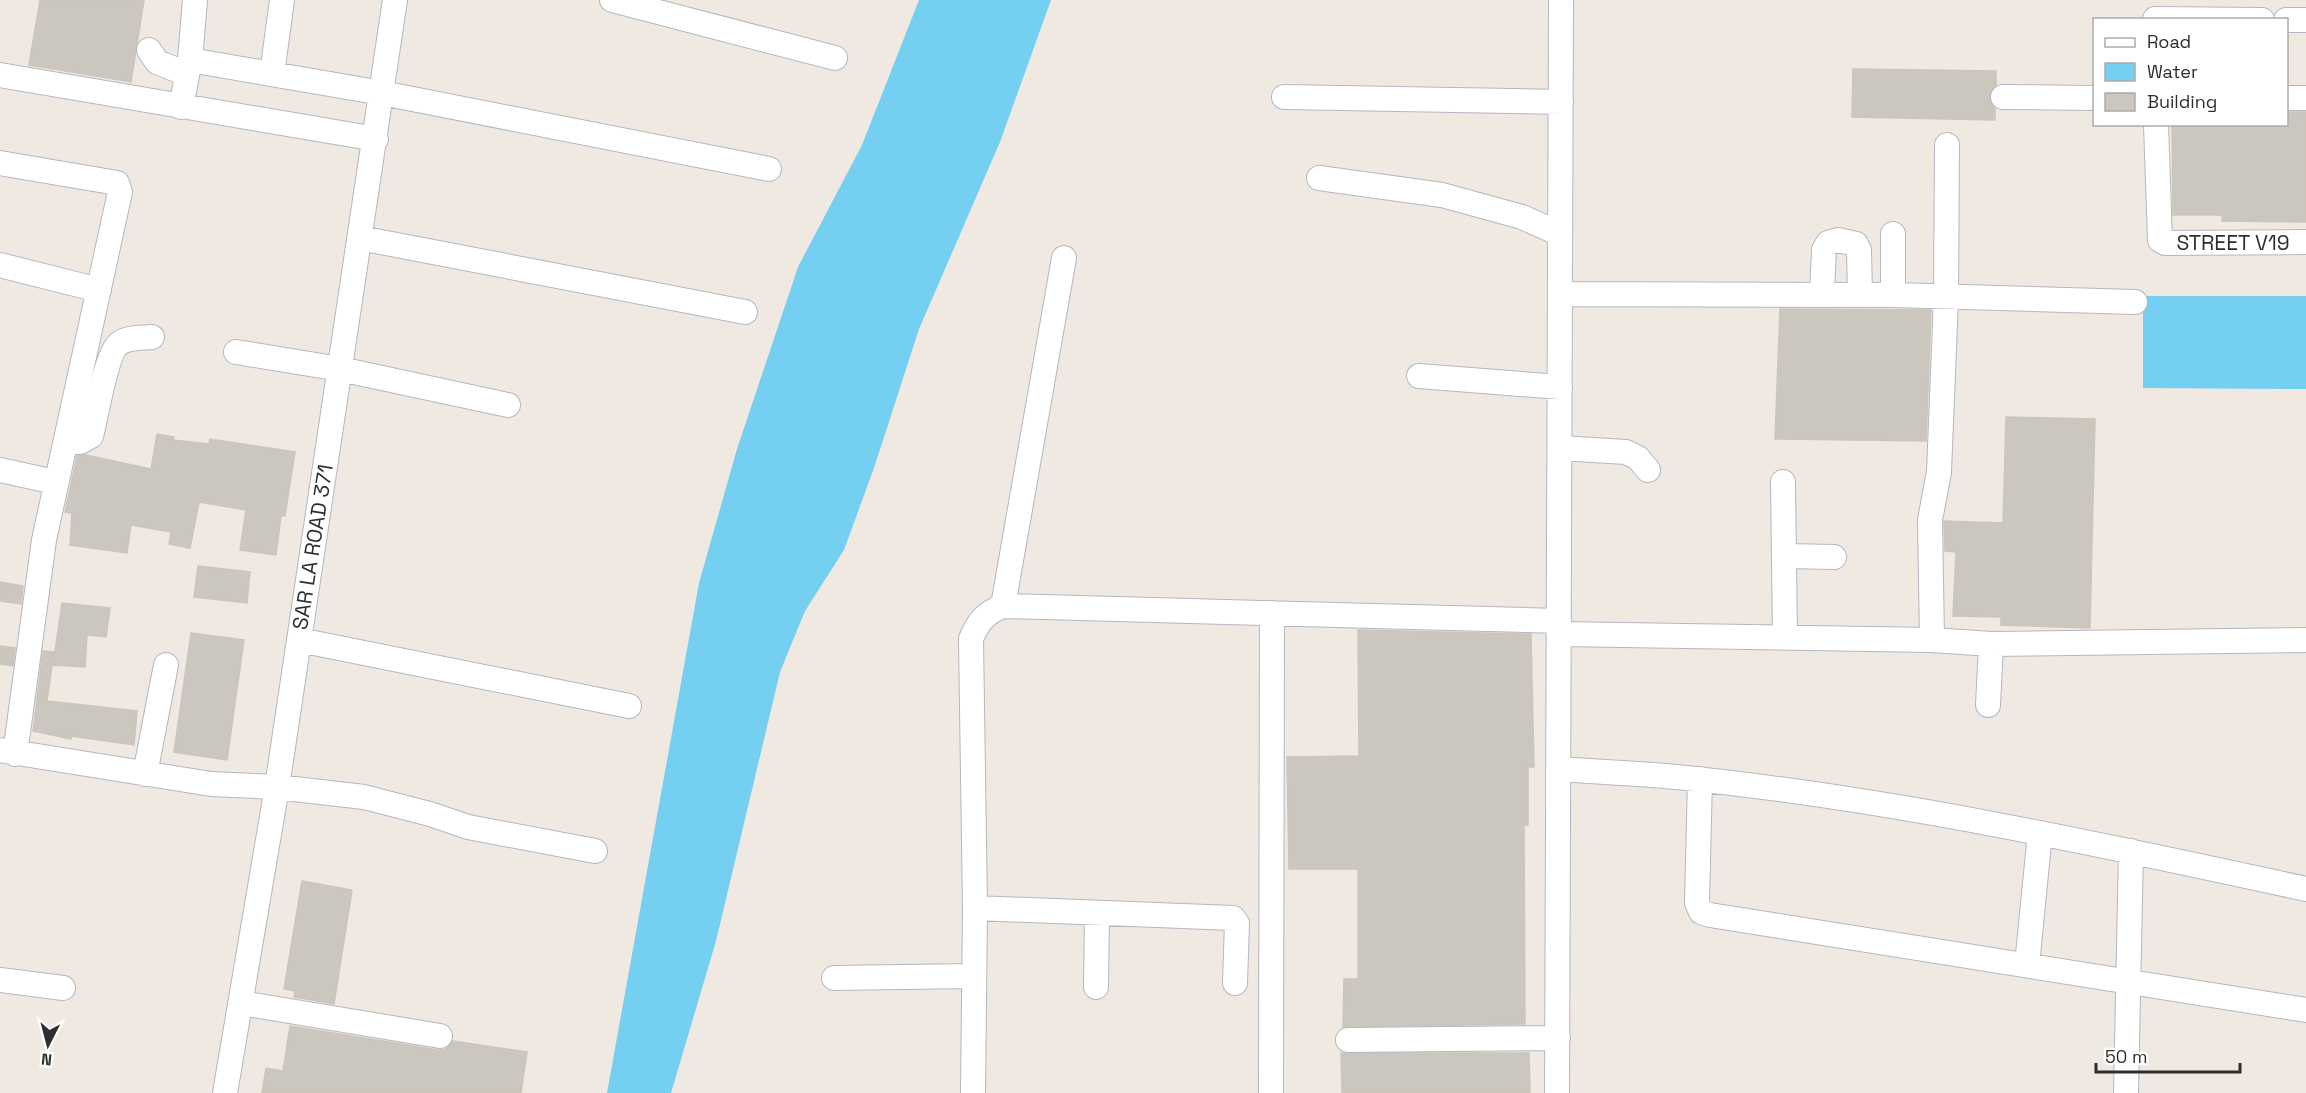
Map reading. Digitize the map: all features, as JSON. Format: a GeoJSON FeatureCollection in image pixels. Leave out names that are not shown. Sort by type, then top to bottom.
{"type":"FeatureCollection","features":[{"type":"Feature","properties":{"kind":"street"},"geometry":{"type":"LineString","coordinates":[[181,107],[195,0]]}},
{"type":"Feature","properties":{"kind":"street"},"geometry":{"type":"LineString","coordinates":[[272,74],[282,0]]}},
{"type":"Feature","properties":{"kind":"street","name":"SAR LA ROAD 371"},"geometry":{"type":"LineString","coordinates":[[225,1093],[277,787],[376,139],[395,0]]}},
{"type":"Feature","properties":{"kind":"street"},"geometry":{"type":"LineString","coordinates":[[612,0],[835,58]]}},
{"type":"Feature","properties":{"kind":"street"},"geometry":{"type":"LineString","coordinates":[[1557,1093],[1561,0]]}},
{"type":"Feature","properties":{"kind":"street"},"geometry":{"type":"LineString","coordinates":[[2155,0],[2155,18]]}},
{"type":"Feature","properties":{"kind":"street"},"geometry":{"type":"LineString","coordinates":[[2288,20],[2306,20]]}},
{"type":"Feature","properties":{"kind":"street"},"geometry":{"type":"LineString","coordinates":[[149,50],[157,62],[272,74],[382,93],[769,169]]}},
{"type":"Feature","properties":{"kind":"street"},"geometry":{"type":"LineString","coordinates":[[0,75],[376,139]]}},
{"type":"Feature","properties":{"kind":"street"},"geometry":{"type":"LineString","coordinates":[[1284,97],[1561,102]]}},
{"type":"Feature","properties":{"kind":"street"},"geometry":{"type":"LineString","coordinates":[[2003,97],[2093,98]]}},
{"type":"Feature","properties":{"kind":"street"},"geometry":{"type":"LineString","coordinates":[[2288,98],[2306,98]]}},
{"type":"Feature","properties":{"kind":"street","name":"STREET V19"},"geometry":{"type":"LineString","coordinates":[[2156,126],[2160,240],[2165,243],[2306,242]]}},
{"type":"Feature","properties":{"kind":"street"},"geometry":{"type":"LineString","coordinates":[[1932,640],[1930,520],[1940,472],[1946,298],[1947,145]]}},
{"type":"Feature","properties":{"kind":"street"},"geometry":{"type":"LineString","coordinates":[[0,162],[117,183],[120,192],[55,482],[8,752],[212,784],[277,787],[364,797],[430,814],[468,827],[595,851]]}},
{"type":"Feature","properties":{"kind":"street"},"geometry":{"type":"LineString","coordinates":[[1319,178],[1442,195],[1522,217],[1560,234]]}},
{"type":"Feature","properties":{"kind":"street"},"geometry":{"type":"LineString","coordinates":[[360,238],[745,312]]}},
{"type":"Feature","properties":{"kind":"street"},"geometry":{"type":"LineString","coordinates":[[1822,294],[1824,250],[1828,243],[1838,240],[1856,244],[1860,262],[1860,295]]}},
{"type":"Feature","properties":{"kind":"street"},"geometry":{"type":"LineString","coordinates":[[1860,262],[1893,243],[1893,295]]}},
{"type":"Feature","properties":{"kind":"street"},"geometry":{"type":"LineString","coordinates":[[1004,606],[1064,258]]}},
{"type":"Feature","properties":{"kind":"street"},"geometry":{"type":"LineString","coordinates":[[0,265],[99,290]]}},
{"type":"Feature","properties":{"kind":"street"},"geometry":{"type":"LineString","coordinates":[[1560,294],[1822,294],[2134,302]]}},
{"type":"Feature","properties":{"kind":"street"},"geometry":{"type":"LineString","coordinates":[[66,441],[80,442],[91,436],[111,357],[117,345],[123,341],[152,337]]}},
{"type":"Feature","properties":{"kind":"street"},"geometry":{"type":"LineString","coordinates":[[236,352],[340,369],[508,405]]}},
{"type":"Feature","properties":{"kind":"street"},"geometry":{"type":"LineString","coordinates":[[1419,376],[1560,387]]}},
{"type":"Feature","properties":{"kind":"street"},"geometry":{"type":"LineString","coordinates":[[1560,448],[1626,452],[1638,458],[1648,470]]}},
{"type":"Feature","properties":{"kind":"street"},"geometry":{"type":"LineString","coordinates":[[0,470],[55,482]]}},
{"type":"Feature","properties":{"kind":"street"},"geometry":{"type":"LineString","coordinates":[[1783,482],[1786,556],[1785,637]]}},
{"type":"Feature","properties":{"kind":"street"},"geometry":{"type":"LineString","coordinates":[[1786,556],[1834,557]]}},
{"type":"Feature","properties":{"kind":"street"},"geometry":{"type":"LineString","coordinates":[[973,1093],[975,908],[971,639],[977,623],[989,612],[1004,606],[1272,613],[1559,628],[1932,640],[1991,644],[2306,640]]}},
{"type":"Feature","properties":{"kind":"street"},"geometry":{"type":"LineString","coordinates":[[1271,1093],[1272,613]]}},
{"type":"Feature","properties":{"kind":"street"},"geometry":{"type":"LineString","coordinates":[[299,640],[629,706]]}},
{"type":"Feature","properties":{"kind":"street"},"geometry":{"type":"LineString","coordinates":[[1988,705],[1991,644]]}},
{"type":"Feature","properties":{"kind":"street"},"geometry":{"type":"LineString","coordinates":[[146,774],[166,665]]}},
{"type":"Feature","properties":{"kind":"street"},"geometry":{"type":"LineString","coordinates":[[1558,769],[1700,779],[1812,795],[2040,833],[2306,889]]}},
{"type":"Feature","properties":{"kind":"street"},"geometry":{"type":"LineString","coordinates":[[1700,779],[1697,903],[1701,912],[2306,1010]]}},
{"type":"Feature","properties":{"kind":"street"},"geometry":{"type":"LineString","coordinates":[[2027,964],[2040,833]]}},
{"type":"Feature","properties":{"kind":"street"},"geometry":{"type":"LineString","coordinates":[[2126,1093],[2126,980],[2131,851]]}},
{"type":"Feature","properties":{"kind":"street"},"geometry":{"type":"LineString","coordinates":[[975,908],[1236,920],[1235,983]]}},
{"type":"Feature","properties":{"kind":"street"},"geometry":{"type":"LineString","coordinates":[[1096,987],[1097,913]]}},
{"type":"Feature","properties":{"kind":"street"},"geometry":{"type":"LineString","coordinates":[[834,978],[973,976]]}},
{"type":"Feature","properties":{"kind":"street"},"geometry":{"type":"LineString","coordinates":[[0,980],[63,988]]}},
{"type":"Feature","properties":{"kind":"street"},"geometry":{"type":"LineString","coordinates":[[241,1003],[440,1036]]}},
{"type":"Feature","properties":{"kind":"street"},"geometry":{"type":"LineString","coordinates":[[1348,1040],[1558,1038]]}},
{"type":"Feature","properties":{"kind":"water"},"geometry":{"type":"Polygon","coordinates":[[[919,0],[1051,0],[1000,142],[919,329],[875,465],[844,550],[805,611],[780,672],[716,941],[671,1093],[607,1093],[699,583],[737,449],[798,267],[862,145],[919,0]]]}},
{"type":"Feature","properties":{"kind":"water"},"geometry":{"type":"Polygon","coordinates":[[[2143,296],[2306,296],[2306,389],[2143,388],[2143,296]]]}},
{"type":"Feature","properties":{"kind":"building"},"geometry":{"type":"Polygon","coordinates":[[[40,0],[144,0],[131,82],[29,65],[40,0]]]}},
{"type":"Feature","properties":{"kind":"building"},"geometry":{"type":"Polygon","coordinates":[[[1853,69],[1996,71],[1996,85],[1989,96],[1995,109],[1995,120],[1852,117],[1853,69]]]}},
{"type":"Feature","properties":{"kind":"building"},"geometry":{"type":"Polygon","coordinates":[[[2288,112],[2306,112],[2306,222],[2222,221],[2222,215],[2173,215],[2172,126],[2288,126],[2288,112]]]}},
{"type":"Feature","properties":{"kind":"building"},"geometry":{"type":"Polygon","coordinates":[[[1780,309],[1931,310],[1926,441],[1775,439],[1780,309]]]}},
{"type":"Feature","properties":{"kind":"building"},"geometry":{"type":"Polygon","coordinates":[[[2006,417],[2095,419],[2090,628],[2001,625],[2001,617],[1953,616],[1956,552],[1945,551],[1944,521],[2003,523],[2006,417]]]}},
{"type":"Feature","properties":{"kind":"building"},"geometry":{"type":"Polygon","coordinates":[[[157,434],[174,437],[173,440],[209,444],[210,439],[295,452],[285,516],[281,516],[276,555],[240,550],[246,510],[199,502],[190,548],[169,544],[171,532],[131,525],[127,553],[70,545],[72,513],[65,512],[77,456],[86,455],[151,469],[157,434]]]}},
{"type":"Feature","properties":{"kind":"building"},"geometry":{"type":"Polygon","coordinates":[[[198,566],[250,572],[247,603],[194,597],[198,566]]]}},
{"type":"Feature","properties":{"kind":"building"},"geometry":{"type":"Polygon","coordinates":[[[0,582],[23,586],[21,604],[0,601],[0,582]]]}},
{"type":"Feature","properties":{"kind":"building"},"geometry":{"type":"Polygon","coordinates":[[[62,603],[110,608],[106,637],[87,635],[85,667],[53,665],[62,603]]]}},
{"type":"Feature","properties":{"kind":"building"},"geometry":{"type":"Polygon","coordinates":[[[1358,630],[1531,634],[1534,767],[1528,767],[1528,825],[1524,825],[1525,1024],[1343,1027],[1344,979],[1358,979],[1358,869],[1289,869],[1287,757],[1359,756],[1358,630]]]}},
{"type":"Feature","properties":{"kind":"building"},"geometry":{"type":"Polygon","coordinates":[[[191,633],[244,640],[227,760],[174,752],[191,633]]]}},
{"type":"Feature","properties":{"kind":"building"},"geometry":{"type":"Polygon","coordinates":[[[0,646],[15,648],[13,666],[0,664],[0,646]]]}},
{"type":"Feature","properties":{"kind":"building"},"geometry":{"type":"Polygon","coordinates":[[[43,651],[54,652],[47,701],[137,711],[134,745],[71,736],[71,739],[33,731],[43,651]]]}},
{"type":"Feature","properties":{"kind":"building"},"geometry":{"type":"Polygon","coordinates":[[[302,881],[352,890],[334,1004],[294,997],[295,991],[284,989],[302,881]]]}},
{"type":"Feature","properties":{"kind":"building"},"geometry":{"type":"Polygon","coordinates":[[[290,1026],[438,1050],[446,1049],[453,1041],[527,1052],[521,1093],[262,1093],[266,1068],[283,1071],[290,1026]]]}},
{"type":"Feature","properties":{"kind":"building"},"geometry":{"type":"Polygon","coordinates":[[[1341,1053],[1529,1053],[1530,1093],[1342,1093],[1341,1053]]]}}]}
